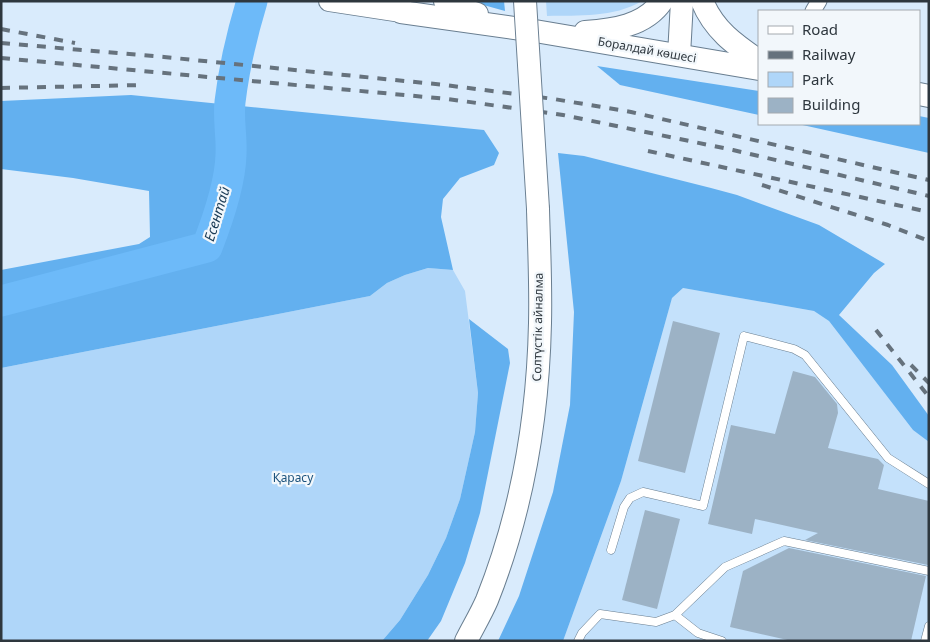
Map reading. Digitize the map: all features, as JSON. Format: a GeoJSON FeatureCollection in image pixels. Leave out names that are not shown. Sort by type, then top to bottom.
{"type":"FeatureCollection","features":[{"type":"Feature","properties":{"kind":"main road","name":"Боралдай көшесі"},"geometry":{"type":"LineString","coordinates":[[329,1],[400,7],[758,69]]}},
{"type":"Feature","properties":{"kind":"main road"},"geometry":{"type":"LineString","coordinates":[[445,1],[459,8],[527,30],[579,33],[606,31],[629,25],[644,18],[658,8],[662,1]]}},
{"type":"Feature","properties":{"kind":"main road","name":"Солтүстік айналма"},"geometry":{"type":"LineString","coordinates":[[466,641],[486,602],[508,540],[522,488],[532,432],[538,380],[540,323],[538,209],[525,1]]}},
{"type":"Feature","properties":{"kind":"main road"},"geometry":{"type":"LineString","coordinates":[[679,55],[682,1]]}},
{"type":"Feature","properties":{"kind":"main road"},"geometry":{"type":"LineString","coordinates":[[702,1],[717,28],[742,50],[758,60]]}},
{"type":"Feature","properties":{"kind":"lane"},"geometry":{"type":"LineString","coordinates":[[611,550],[624,507],[630,498],[643,492],[703,506],[744,336],[794,349],[805,355],[888,458],[929,484]]}},
{"type":"Feature","properties":{"kind":"lane"},"geometry":{"type":"LineString","coordinates":[[578,641],[582,633],[600,614],[656,622],[675,615],[725,567],[784,541],[929,571]]}},
{"type":"Feature","properties":{"kind":"lane"},"geometry":{"type":"LineString","coordinates":[[675,615],[698,633],[722,641]]}},
{"type":"Feature","properties":{"kind":"lane"},"geometry":{"type":"LineString","coordinates":[[926,641],[929,626]]}},
{"type":"Feature","properties":{"kind":"shaded area"},"geometry":{"type":"Polygon","coordinates":[[[469,1],[504,1],[505,11],[469,1]]]}},
{"type":"Feature","properties":{"kind":"shaded area"},"geometry":{"type":"Polygon","coordinates":[[[597,66],[758,91],[758,115],[620,85],[597,66]]]}},
{"type":"Feature","properties":{"kind":"shaded area"},"geometry":{"type":"Polygon","coordinates":[[[131,95],[484,130],[499,153],[494,165],[460,178],[443,199],[441,217],[453,270],[428,268],[405,275],[387,283],[370,296],[1,368],[1,270],[139,244],[150,237],[149,191],[73,178],[1,169],[1,101],[131,95]]]}},
{"type":"Feature","properties":{"kind":"shaded area"},"geometry":{"type":"Polygon","coordinates":[[[920,116],[929,118],[929,153],[803,125],[920,125],[920,116]]]}},
{"type":"Feature","properties":{"kind":"shaded area"},"geometry":{"type":"Polygon","coordinates":[[[558,153],[584,156],[737,195],[819,225],[885,264],[874,273],[839,315],[892,365],[929,416],[929,442],[913,430],[829,321],[814,311],[683,288],[672,298],[621,481],[563,641],[498,641],[519,596],[553,492],[570,405],[574,312],[558,153]]]}},
{"type":"Feature","properties":{"kind":"shaded area"},"geometry":{"type":"Polygon","coordinates":[[[683,288],[814,311],[829,321],[913,430],[929,442],[929,641],[563,641],[621,481],[672,298],[683,288]]]}},
{"type":"Feature","properties":{"kind":"shaded area"},"geometry":{"type":"Polygon","coordinates":[[[469,319],[508,349],[510,363],[480,513],[465,563],[441,621],[427,641],[382,641],[400,620],[428,575],[446,538],[460,499],[475,432],[478,393],[469,319]]]}},
{"type":"Feature","properties":{"kind":"green space"},"geometry":{"type":"Polygon","coordinates":[[[546,1],[642,1],[608,13],[547,16],[546,1]]]}},
{"type":"Feature","properties":{"kind":"green space","name":"Қарасу"},"geometry":{"type":"Polygon","coordinates":[[[428,268],[453,270],[465,291],[478,393],[475,432],[460,499],[446,538],[428,575],[400,620],[382,641],[1,641],[1,368],[370,296],[387,283],[428,268]]]}},
{"type":"Feature","properties":{"kind":"building"},"geometry":{"type":"Polygon","coordinates":[[[673,321],[720,333],[685,473],[638,461],[673,321]]]}},
{"type":"Feature","properties":{"kind":"building"},"geometry":{"type":"Polygon","coordinates":[[[793,371],[815,377],[837,404],[838,413],[828,448],[878,459],[884,465],[878,489],[929,501],[928,565],[805,540],[818,533],[755,519],[752,534],[708,524],[731,425],[775,434],[793,371]]]}},
{"type":"Feature","properties":{"kind":"building"},"geometry":{"type":"Polygon","coordinates":[[[645,510],[680,519],[657,609],[622,600],[645,510]]]}},
{"type":"Feature","properties":{"kind":"building"},"geometry":{"type":"Polygon","coordinates":[[[789,548],[926,576],[911,641],[792,641],[730,627],[743,571],[789,548]]]}},
{"type":"Feature","properties":{"kind":"waterway","name":"Есентай"},"geometry":{"type":"LineString","coordinates":[[1,301],[207,247],[226,190],[231,155],[230,108],[232,89],[239,51],[252,1]]}},
{"type":"Feature","properties":{"kind":"railway"},"geometry":{"type":"LineString","coordinates":[[1,29],[75,43]]}},
{"type":"Feature","properties":{"kind":"railway"},"geometry":{"type":"LineString","coordinates":[[1,43],[445,85],[554,99],[631,112],[929,180]]}},
{"type":"Feature","properties":{"kind":"railway"},"geometry":{"type":"LineString","coordinates":[[1,58],[448,99],[563,115],[733,150],[929,196]]}},
{"type":"Feature","properties":{"kind":"railway"},"geometry":{"type":"LineString","coordinates":[[1,88],[144,85]]}},
{"type":"Feature","properties":{"kind":"railway"},"geometry":{"type":"LineString","coordinates":[[648,151],[929,212]]}},
{"type":"Feature","properties":{"kind":"railway"},"geometry":{"type":"LineString","coordinates":[[762,185],[888,225],[929,241]]}},
{"type":"Feature","properties":{"kind":"railway"},"geometry":{"type":"LineString","coordinates":[[876,330],[929,397]]}},
{"type":"Feature","properties":{"kind":"railway"},"geometry":{"type":"LineString","coordinates":[[911,365],[929,383]]}}]}
